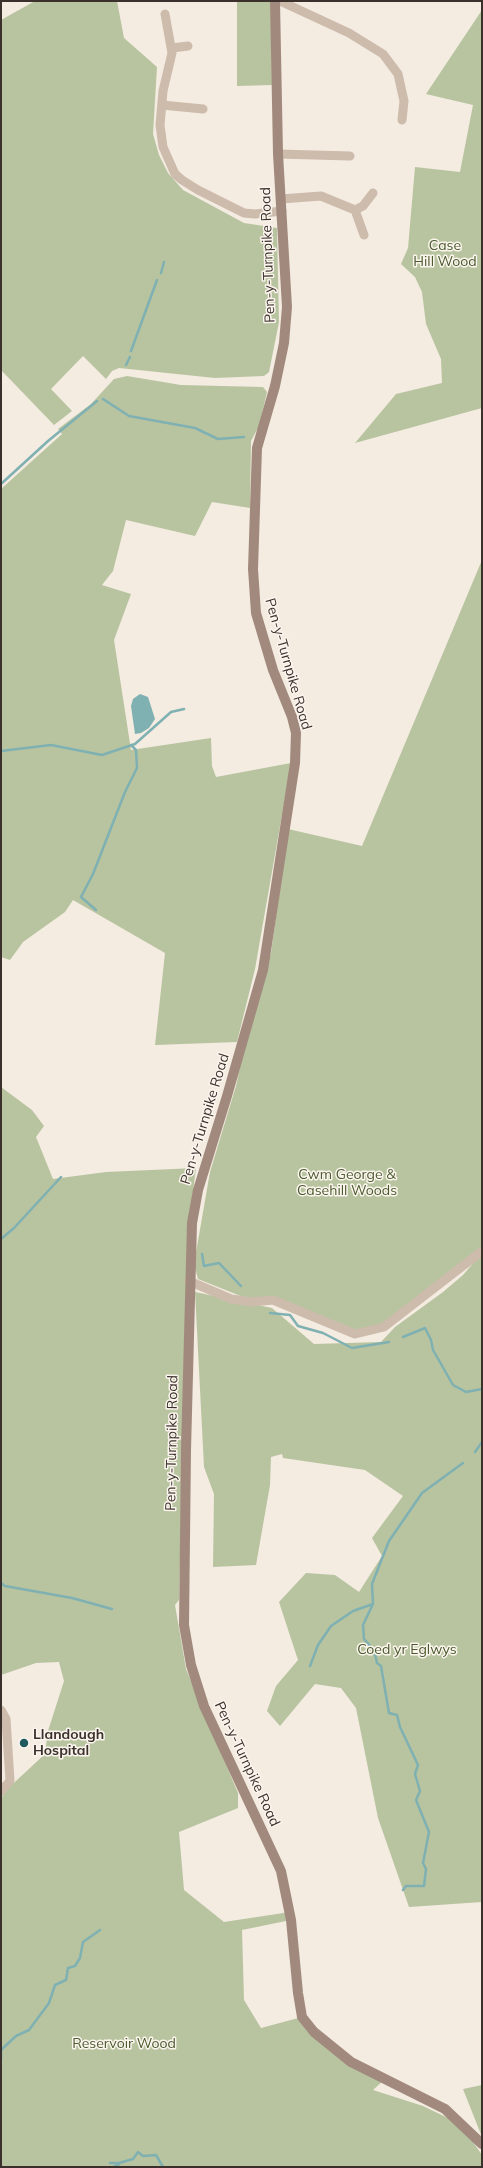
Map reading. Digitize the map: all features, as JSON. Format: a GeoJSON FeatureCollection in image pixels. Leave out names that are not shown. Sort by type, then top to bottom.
{"type":"FeatureCollection","features":[{"type":"Feature","properties":{"kind":"street","name":"Pen-y-Turnpike Road"},"geometry":{"type":"LineString","coordinates":[[276,1],[278,154],[287,307],[284,336],[274,386],[257,448],[253,569],[256,613],[273,670],[293,722],[296,734],[295,763],[263,970],[198,1190],[192,1223],[189,1281],[184,1625],[191,1665],[204,1706],[281,1871],[291,1920],[298,1993],[302,2017],[314,2032],[351,2062],[445,2109],[482,2144]]}},
{"type":"Feature","properties":{"kind":"street"},"geometry":{"type":"LineString","coordinates":[[280,1],[349,33],[383,54],[398,74],[404,101],[402,120]]}},
{"type":"Feature","properties":{"kind":"street"},"geometry":{"type":"LineString","coordinates":[[165,14],[172,48],[172,56],[162,105],[162,141],[178,178],[198,190],[244,213],[254,214],[282,211]]}},
{"type":"Feature","properties":{"kind":"street"},"geometry":{"type":"LineString","coordinates":[[172,48],[188,46]]}},
{"type":"Feature","properties":{"kind":"street"},"geometry":{"type":"LineString","coordinates":[[162,105],[203,109]]}},
{"type":"Feature","properties":{"kind":"street"},"geometry":{"type":"LineString","coordinates":[[278,154],[350,156]]}},
{"type":"Feature","properties":{"kind":"street"},"geometry":{"type":"LineString","coordinates":[[355,210],[363,206],[373,194]]}},
{"type":"Feature","properties":{"kind":"street"},"geometry":{"type":"LineString","coordinates":[[281,199],[322,196],[355,210],[364,235]]}},
{"type":"Feature","properties":{"kind":"street"},"geometry":{"type":"LineString","coordinates":[[189,1281],[231,1299],[252,1302],[273,1300],[355,1334],[384,1327],[482,1251]]}},
{"type":"Feature","properties":{"kind":"street"},"geometry":{"type":"LineString","coordinates":[[1,1710],[6,1719],[5,1765],[10,1781],[1,1791]]}},
{"type":"Feature","properties":{"kind":"green space"},"geometry":{"type":"Polygon","coordinates":[[[35,1],[117,1],[124,38],[157,67],[153,134],[159,155],[168,173],[183,190],[244,223],[277,228],[279,322],[269,372],[264,376],[215,378],[119,368],[112,371],[106,379],[83,356],[51,389],[72,411],[54,425],[1,370],[1,20],[35,1]]]}},
{"type":"Feature","properties":{"kind":"green space"},"geometry":{"type":"Polygon","coordinates":[[[237,1],[271,1],[272,85],[237,86],[237,1]]]}},
{"type":"Feature","properties":{"kind":"green space","name":"Case Hill Wood"},"geometry":{"type":"Polygon","coordinates":[[[482,10],[482,408],[355,443],[396,394],[442,383],[441,359],[426,324],[422,292],[415,277],[401,264],[408,248],[415,167],[460,172],[473,105],[426,94],[482,10]]]}},
{"type":"Feature","properties":{"kind":"green space"},"geometry":{"type":"Polygon","coordinates":[[[127,376],[181,385],[263,387],[267,392],[259,426],[251,441],[250,508],[212,502],[195,536],[126,520],[113,571],[102,585],[131,594],[114,640],[131,750],[211,738],[212,766],[216,777],[291,763],[255,969],[237,1042],[155,1045],[165,953],[73,900],[65,912],[23,942],[10,960],[1,957],[1,489],[62,434],[58,429],[91,404],[114,379],[127,376]]]}},
{"type":"Feature","properties":{"kind":"green space","name":"Cwm George & Casehill Woods"},"geometry":{"type":"Polygon","coordinates":[[[482,560],[482,1249],[386,1325],[355,1332],[274,1299],[253,1301],[198,1279],[194,1264],[210,1172],[236,1086],[255,997],[271,953],[288,829],[362,846],[482,560]]]}},
{"type":"Feature","properties":{"kind":"green space","name":"Reservoir Wood"},"geometry":{"type":"Polygon","coordinates":[[[1,1087],[32,1110],[44,1126],[36,1137],[53,1179],[106,1172],[196,1168],[188,1231],[179,1600],[175,1605],[186,1669],[238,1793],[238,1808],[179,1832],[184,1890],[224,1922],[290,1912],[291,1920],[242,1930],[244,2000],[261,2028],[302,2017],[315,2034],[385,2079],[373,2090],[423,2106],[450,2119],[471,2139],[482,2155],[482,2167],[1,2167],[1,1802],[3,1793],[45,1754],[48,1731],[64,1681],[59,1662],[36,1663],[1,1675],[1,1087]]]}},
{"type":"Feature","properties":{"kind":"green space","name":"Coed yr Eglwys"},"geometry":{"type":"Polygon","coordinates":[[[482,1253],[482,1902],[409,1907],[378,1818],[356,1708],[341,1688],[315,1684],[280,1726],[267,1711],[276,1686],[298,1660],[279,1602],[306,1573],[335,1575],[359,1592],[382,1556],[372,1538],[403,1496],[365,1470],[283,1458],[282,1454],[271,1457],[270,1485],[256,1565],[213,1567],[214,1494],[204,1467],[195,1292],[272,1308],[314,1344],[381,1342],[395,1327],[443,1292],[463,1275],[482,1253]]]}},
{"type":"Feature","properties":{"kind":"green space"},"geometry":{"type":"Polygon","coordinates":[[[482,2085],[482,2137],[463,2089],[482,2085]]]}},
{"type":"Feature","properties":{"kind":"water"},"geometry":{"type":"Polygon","coordinates":[[[140,694],[148,697],[155,719],[149,728],[141,733],[135,734],[131,706],[133,699],[140,694]]]}},
{"type":"Feature","properties":{"kind":"waterway"},"geometry":{"type":"LineString","coordinates":[[161,273],[164,262]]}},
{"type":"Feature","properties":{"kind":"waterway"},"geometry":{"type":"LineString","coordinates":[[131,351],[157,280]]}},
{"type":"Feature","properties":{"kind":"waterway"},"geometry":{"type":"LineString","coordinates":[[126,365],[130,357]]}},
{"type":"Feature","properties":{"kind":"waterway"},"geometry":{"type":"LineString","coordinates":[[103,399],[129,416],[195,428],[218,439],[244,437]]}},
{"type":"Feature","properties":{"kind":"waterway"},"geometry":{"type":"LineString","coordinates":[[1,484],[48,441],[97,401]]}},
{"type":"Feature","properties":{"kind":"waterway"},"geometry":{"type":"LineString","coordinates":[[282,671],[289,669]]}},
{"type":"Feature","properties":{"kind":"waterway"},"geometry":{"type":"LineString","coordinates":[[1,751],[51,745],[102,755],[135,744],[171,712],[184,709]]}},
{"type":"Feature","properties":{"kind":"waterway"},"geometry":{"type":"LineString","coordinates":[[96,910],[81,897],[93,874],[125,792],[137,768],[136,750],[131,745]]}},
{"type":"Feature","properties":{"kind":"waterway"},"geometry":{"type":"LineString","coordinates":[[1,1239],[14,1228],[61,1177]]}},
{"type":"Feature","properties":{"kind":"waterway"},"geometry":{"type":"LineString","coordinates":[[202,1254],[204,1266],[219,1263],[241,1286]]}},
{"type":"Feature","properties":{"kind":"waterway"},"geometry":{"type":"LineString","coordinates":[[270,1313],[290,1315],[298,1326],[323,1333],[352,1348],[389,1342]]}},
{"type":"Feature","properties":{"kind":"waterway"},"geometry":{"type":"LineString","coordinates":[[403,1337],[425,1328],[431,1340],[433,1350],[453,1385],[466,1392],[482,1389]]}},
{"type":"Feature","properties":{"kind":"waterway"},"geometry":{"type":"LineString","coordinates":[[475,1452],[482,1442]]}},
{"type":"Feature","properties":{"kind":"waterway"},"geometry":{"type":"LineString","coordinates":[[403,1890],[406,1886],[424,1886],[426,1869],[423,1863],[429,1832],[416,1800],[420,1791],[415,1774],[418,1765],[400,1727],[397,1715],[389,1713],[381,1666],[377,1663],[374,1650],[364,1639],[363,1625],[373,1604],[372,1584],[389,1541],[422,1493],[463,1463]]}},
{"type":"Feature","properties":{"kind":"waterway"},"geometry":{"type":"LineString","coordinates":[[1,1583],[5,1586],[72,1598],[112,1609]]}},
{"type":"Feature","properties":{"kind":"waterway"},"geometry":{"type":"LineString","coordinates":[[310,1666],[318,1645],[331,1626],[353,1611],[373,1604]]}},
{"type":"Feature","properties":{"kind":"waterway"},"geometry":{"type":"LineString","coordinates":[[1,2059],[1,2050],[16,2036],[29,2030],[49,2003],[55,1985],[66,1980],[68,1968],[75,1966],[80,1958],[83,1942],[100,1930]]}},
{"type":"Feature","properties":{"kind":"waterway"},"geometry":{"type":"LineString","coordinates":[[117,2167],[119,2163],[133,2159],[138,2152],[143,2156],[156,2155],[163,2167]]}},
{"type":"Feature","properties":{"kind":"waterway"},"geometry":{"type":"LineString","coordinates":[[110,2163],[119,2163]]}},
{"type":"Feature","properties":{"kind":"waterway"},"geometry":{"type":"LineString","coordinates":[[113,2167],[119,2164]]}},
{"type":"Feature","properties":{"kind":"place","name":"Llandough Hospital"},"geometry":{"type":"Point","coordinates":[24,1743]}}]}
